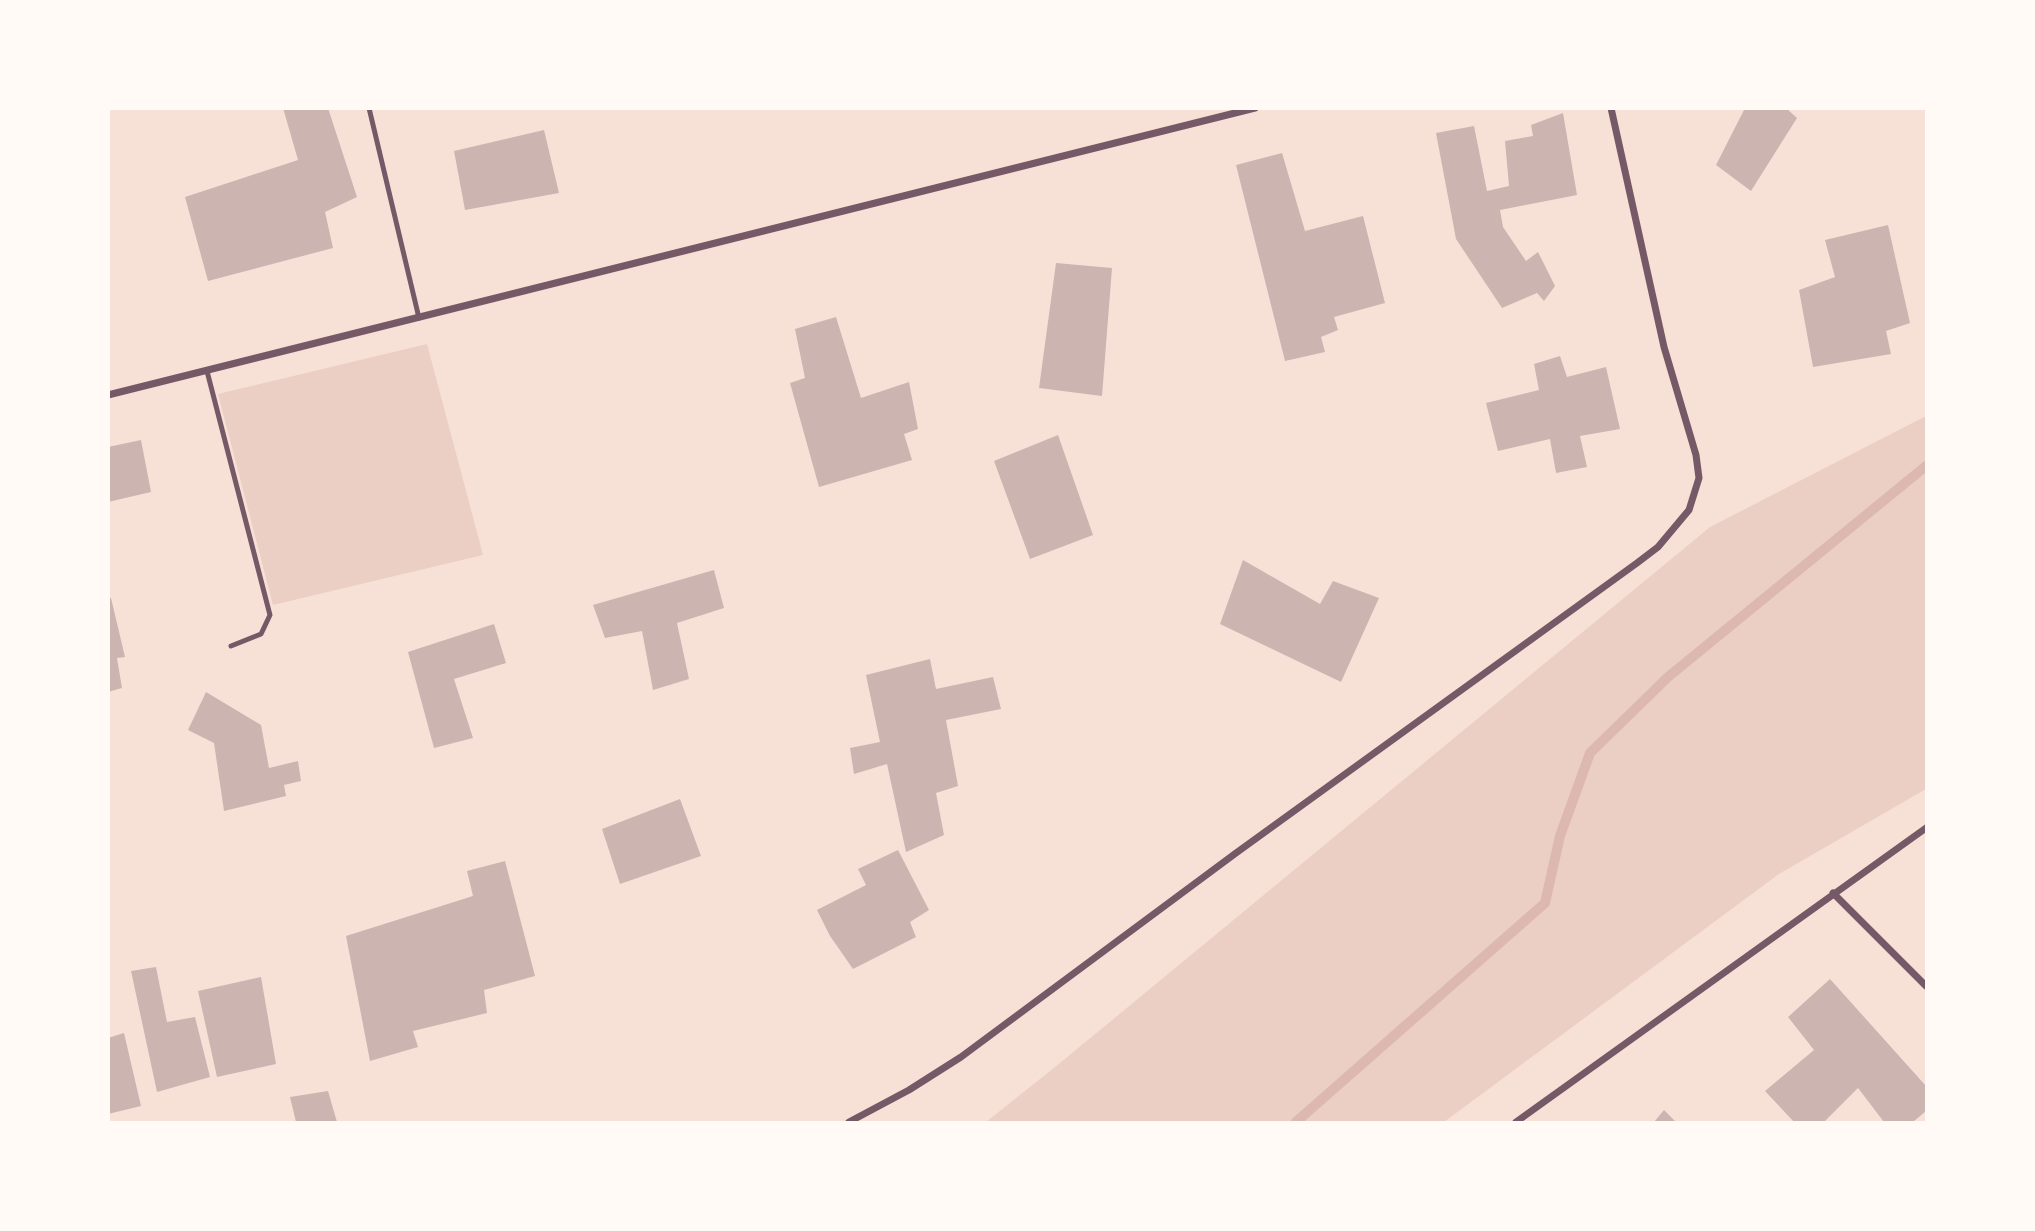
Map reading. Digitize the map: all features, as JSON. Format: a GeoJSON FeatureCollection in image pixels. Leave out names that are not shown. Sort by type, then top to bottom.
{"type":"FeatureCollection","features":[{"type":"Feature","properties":{"kind":"street"},"geometry":{"type":"LineString","coordinates":[[108,395],[1255,108]]}},
{"type":"Feature","properties":{"kind":"street"},"geometry":{"type":"LineString","coordinates":[[849,1122],[909,1090],[961,1057],[1637,563],[1658,547],[1689,510],[1699,478],[1696,455],[1664,347],[1611,108]]}},
{"type":"Feature","properties":{"kind":"street"},"geometry":{"type":"LineString","coordinates":[[1516,1122],[1927,828]]}},
{"type":"Feature","properties":{"kind":"street"},"geometry":{"type":"LineString","coordinates":[[1833,893],[1927,986]]}},
{"type":"Feature","properties":{"kind":"lane"},"geometry":{"type":"LineString","coordinates":[[369,108],[419,317]]}},
{"type":"Feature","properties":{"kind":"lane"},"geometry":{"type":"LineString","coordinates":[[207,371],[270,615],[261,634],[230,646]]}},
{"type":"Feature","properties":{"kind":"shaded area"},"geometry":{"type":"Polygon","coordinates":[[[427,344],[483,555],[273,605],[218,394],[427,344]]]}},
{"type":"Feature","properties":{"kind":"shaded area"},"geometry":{"type":"Polygon","coordinates":[[[1926,416],[1926,789],[1779,874],[1444,1122],[986,1122],[1710,527],[1926,416]]]}},
{"type":"Feature","properties":{"kind":"building"},"geometry":{"type":"Polygon","coordinates":[[[283,108],[328,108],[357,197],[325,212],[333,248],[208,281],[185,197],[298,160],[283,108]]]}},
{"type":"Feature","properties":{"kind":"building"},"geometry":{"type":"Polygon","coordinates":[[[1745,108],[1786,108],[1797,118],[1751,191],[1716,165],[1745,108]]]}},
{"type":"Feature","properties":{"kind":"building"},"geometry":{"type":"Polygon","coordinates":[[[1563,113],[1577,195],[1500,210],[1503,227],[1526,261],[1538,252],[1555,286],[1544,301],[1537,293],[1502,308],[1456,239],[1436,133],[1474,126],[1487,191],[1509,186],[1505,141],[1533,136],[1531,125],[1563,113]]]}},
{"type":"Feature","properties":{"kind":"building"},"geometry":{"type":"Polygon","coordinates":[[[544,130],[559,193],[465,210],[454,151],[544,130]]]}},
{"type":"Feature","properties":{"kind":"building"},"geometry":{"type":"Polygon","coordinates":[[[1282,153],[1305,231],[1363,216],[1385,303],[1334,317],[1338,330],[1321,337],[1325,352],[1285,361],[1236,165],[1282,153]]]}},
{"type":"Feature","properties":{"kind":"building"},"geometry":{"type":"Polygon","coordinates":[[[1888,225],[1910,323],[1886,331],[1891,354],[1813,367],[1799,290],[1835,277],[1825,240],[1888,225]]]}},
{"type":"Feature","properties":{"kind":"building"},"geometry":{"type":"Polygon","coordinates":[[[1056,263],[1112,268],[1102,396],[1039,388],[1056,263]]]}},
{"type":"Feature","properties":{"kind":"building"},"geometry":{"type":"Polygon","coordinates":[[[836,317],[861,398],[909,382],[918,429],[904,434],[912,460],[819,487],[790,383],[805,378],[795,329],[836,317]]]}},
{"type":"Feature","properties":{"kind":"building"},"geometry":{"type":"Polygon","coordinates":[[[1560,356],[1567,377],[1606,367],[1620,429],[1580,436],[1587,467],[1556,473],[1550,439],[1498,451],[1486,403],[1539,390],[1534,364],[1560,356]]]}},
{"type":"Feature","properties":{"kind":"building"},"geometry":{"type":"Polygon","coordinates":[[[1058,435],[1093,535],[1030,559],[994,461],[1058,435]]]}},
{"type":"Feature","properties":{"kind":"building"},"geometry":{"type":"Polygon","coordinates":[[[141,440],[151,492],[108,502],[108,447],[141,440]]]}},
{"type":"Feature","properties":{"kind":"building"},"geometry":{"type":"Polygon","coordinates":[[[1243,560],[1320,604],[1333,581],[1379,598],[1341,682],[1220,624],[1243,560]]]}},
{"type":"Feature","properties":{"kind":"building"},"geometry":{"type":"Polygon","coordinates":[[[714,570],[724,608],[677,623],[689,679],[653,690],[642,631],[605,638],[593,605],[714,570]]]}},
{"type":"Feature","properties":{"kind":"building"},"geometry":{"type":"Polygon","coordinates":[[[108,598],[111,598],[125,657],[117,658],[122,688],[108,692],[108,598]]]}},
{"type":"Feature","properties":{"kind":"building"},"geometry":{"type":"Polygon","coordinates":[[[494,624],[506,663],[454,679],[473,738],[434,748],[408,652],[494,624]]]}},
{"type":"Feature","properties":{"kind":"building"},"geometry":{"type":"Polygon","coordinates":[[[930,659],[936,689],[993,677],[1001,709],[946,720],[958,786],[936,793],[944,835],[906,852],[887,764],[854,774],[850,748],[880,742],[866,675],[930,659]]]}},
{"type":"Feature","properties":{"kind":"building"},"geometry":{"type":"Polygon","coordinates":[[[206,692],[261,725],[269,768],[298,761],[301,781],[284,785],[286,796],[224,811],[214,743],[188,730],[206,692]]]}},
{"type":"Feature","properties":{"kind":"building"},"geometry":{"type":"Polygon","coordinates":[[[680,799],[701,856],[620,884],[602,829],[680,799]]]}},
{"type":"Feature","properties":{"kind":"building"},"geometry":{"type":"Polygon","coordinates":[[[898,850],[929,910],[910,922],[916,937],[853,969],[830,936],[817,910],[866,885],[858,869],[898,850]]]}},
{"type":"Feature","properties":{"kind":"building"},"geometry":{"type":"Polygon","coordinates":[[[505,861],[535,976],[484,990],[487,1013],[413,1031],[418,1047],[370,1061],[346,936],[473,896],[467,871],[505,861]]]}},
{"type":"Feature","properties":{"kind":"building"},"geometry":{"type":"Polygon","coordinates":[[[156,967],[167,1022],[195,1017],[210,1077],[157,1092],[131,971],[156,967]]]}},
{"type":"Feature","properties":{"kind":"building"},"geometry":{"type":"Polygon","coordinates":[[[261,977],[276,1064],[217,1077],[198,991],[261,977]]]}},
{"type":"Feature","properties":{"kind":"building"},"geometry":{"type":"Polygon","coordinates":[[[1830,979],[1926,1086],[1926,1111],[1913,1122],[1884,1122],[1858,1088],[1824,1122],[1794,1122],[1765,1091],[1814,1050],[1788,1017],[1830,979]]]}},
{"type":"Feature","properties":{"kind":"building"},"geometry":{"type":"Polygon","coordinates":[[[124,1033],[141,1106],[108,1114],[108,1038],[124,1033]]]}},
{"type":"Feature","properties":{"kind":"building"},"geometry":{"type":"Polygon","coordinates":[[[328,1091],[337,1122],[296,1122],[290,1097],[328,1091]]]}},
{"type":"Feature","properties":{"kind":"building"},"geometry":{"type":"Polygon","coordinates":[[[1664,1110],[1676,1122],[1654,1122],[1664,1110]]]}},
{"type":"Feature","properties":{"kind":"waterway"},"geometry":{"type":"LineString","coordinates":[[1296,1122],[1545,903],[1560,836],[1590,753],[1668,677],[1926,466]]}}]}
